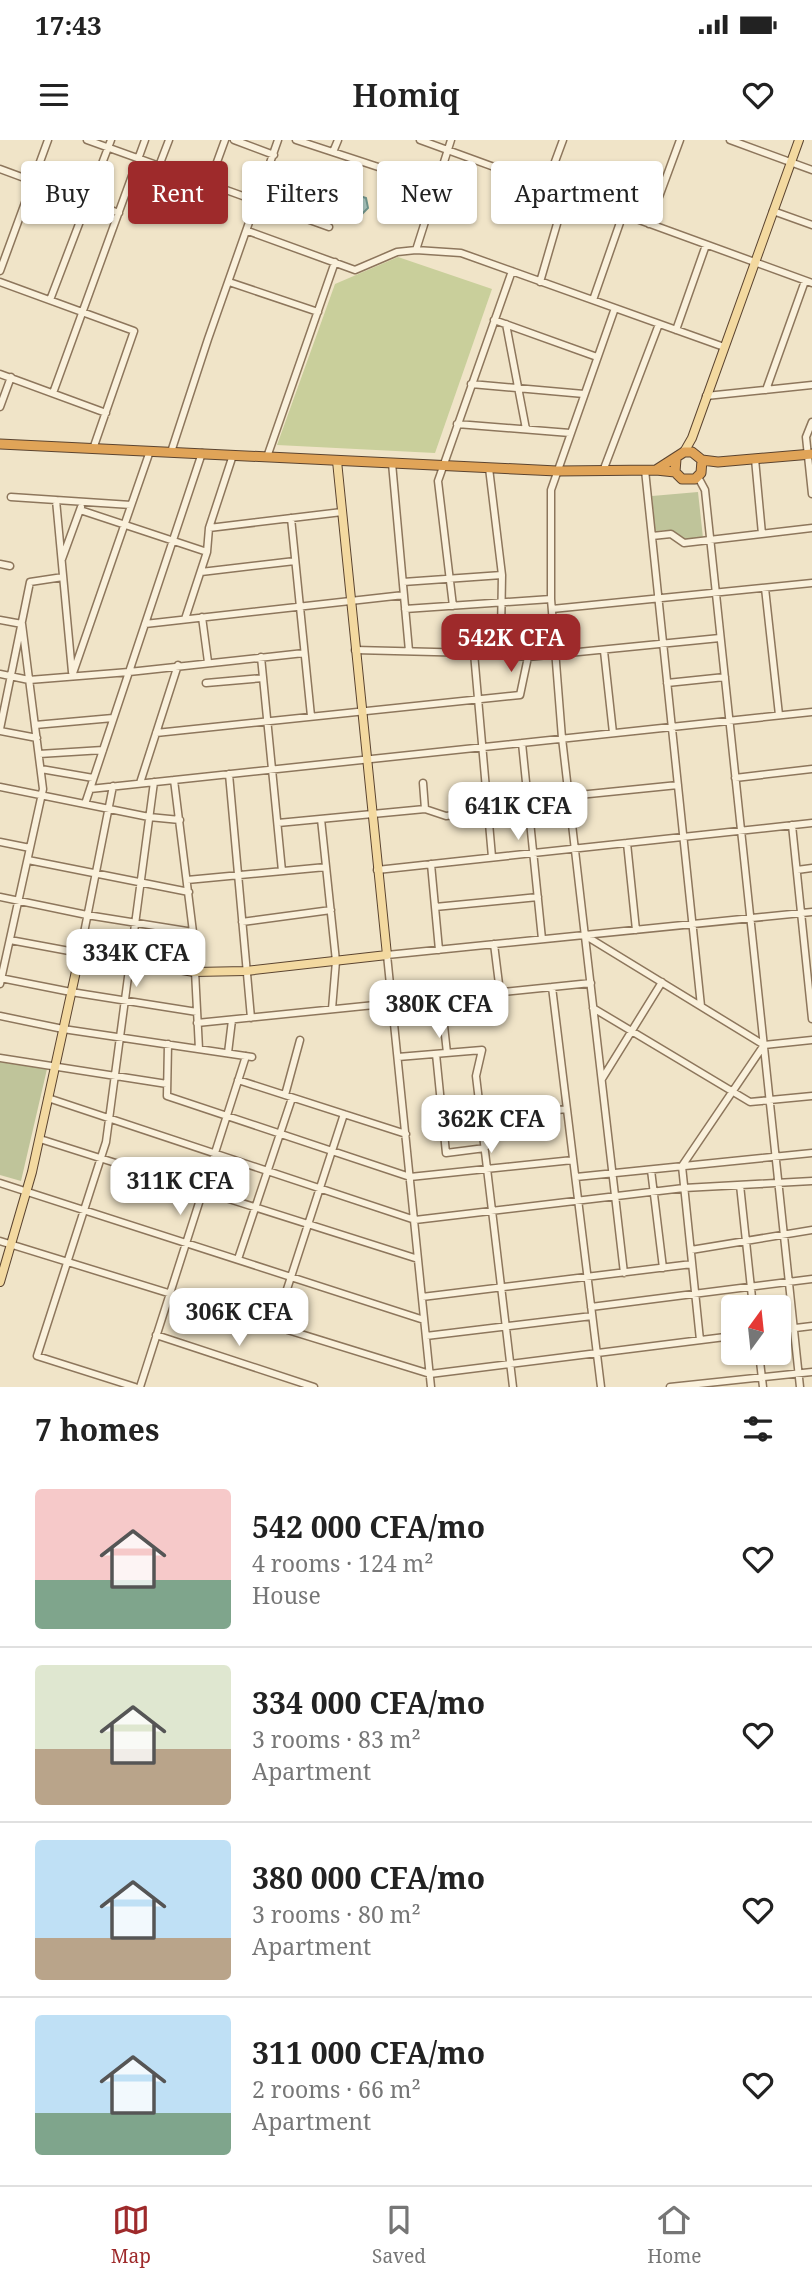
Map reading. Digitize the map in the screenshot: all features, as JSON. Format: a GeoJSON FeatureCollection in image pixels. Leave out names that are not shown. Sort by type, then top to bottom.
{"type":"FeatureCollection","features":[{"type":"Feature","properties":{"kind":"highway"},"geometry":{"type":"LineString","coordinates":[[0,444],[556,471],[656,470],[675,472],[686,480],[700,465]]}},
{"type":"Feature","properties":{"kind":"highway"},"geometry":{"type":"LineString","coordinates":[[680,456],[700,465],[810,454]]}},
{"type":"Feature","properties":{"kind":"highway"},"geometry":{"type":"LineString","coordinates":[[656,470],[680,456]]}},
{"type":"Feature","properties":{"kind":"highway"},"geometry":{"type":"LineString","coordinates":[[675,472],[680,456]]}},
{"type":"Feature","properties":{"kind":"main road"},"geometry":{"type":"LineString","coordinates":[[680,456],[692,438],[799,140]]}},
{"type":"Feature","properties":{"kind":"main road"},"geometry":{"type":"LineString","coordinates":[[692,438],[700,465]]}},
{"type":"Feature","properties":{"kind":"main road"},"geometry":{"type":"LineString","coordinates":[[0,1282],[40,1139],[80,953],[194,972],[246,971],[387,955],[337,461]]}},
{"type":"Feature","properties":{"kind":"street"},"geometry":{"type":"LineString","coordinates":[[40,161],[48,140]]}},
{"type":"Feature","properties":{"kind":"street"},"geometry":{"type":"LineString","coordinates":[[87,140],[109,144],[146,161]]}},
{"type":"Feature","properties":{"kind":"street"},"geometry":{"type":"LineString","coordinates":[[53,393],[145,140]]}},
{"type":"Feature","properties":{"kind":"street"},"geometry":{"type":"LineString","coordinates":[[161,161],[169,140]]}},
{"type":"Feature","properties":{"kind":"street"},"geometry":{"type":"LineString","coordinates":[[217,161],[225,140]]}},
{"type":"Feature","properties":{"kind":"street"},"geometry":{"type":"LineString","coordinates":[[234,140],[274,155]]}},
{"type":"Feature","properties":{"kind":"street"},"geometry":{"type":"LineString","coordinates":[[255,148],[258,140]]}},
{"type":"Feature","properties":{"kind":"street"},"geometry":{"type":"LineString","coordinates":[[272,161],[278,140]]}},
{"type":"Feature","properties":{"kind":"street"},"geometry":{"type":"LineString","coordinates":[[296,140],[377,167]]}},
{"type":"Feature","properties":{"kind":"street"},"geometry":{"type":"LineString","coordinates":[[333,152],[338,140]]}},
{"type":"Feature","properties":{"kind":"street"},"geometry":{"type":"LineString","coordinates":[[420,140],[491,166]]}},
{"type":"Feature","properties":{"kind":"street"},"geometry":{"type":"LineString","coordinates":[[444,161],[451,140]]}},
{"type":"Feature","properties":{"kind":"street"},"geometry":{"type":"LineString","coordinates":[[556,161],[563,140]]}},
{"type":"Feature","properties":{"kind":"street"},"geometry":{"type":"LineString","coordinates":[[663,186],[680,140]]}},
{"type":"Feature","properties":{"kind":"street"},"geometry":{"type":"LineString","coordinates":[[730,140],[812,170]]}},
{"type":"Feature","properties":{"kind":"street"},"geometry":{"type":"LineString","coordinates":[[103,161],[109,144]]}},
{"type":"Feature","properties":{"kind":"street"},"geometry":{"type":"LineString","coordinates":[[0,169],[21,177]]}},
{"type":"Feature","properties":{"kind":"street"},"geometry":{"type":"LineString","coordinates":[[114,211],[119,213]]}},
{"type":"Feature","properties":{"kind":"street"},"geometry":{"type":"LineString","coordinates":[[773,211],[812,225]]}},
{"type":"Feature","properties":{"kind":"street"},"geometry":{"type":"LineString","coordinates":[[0,271],[21,214]]}},
{"type":"Feature","properties":{"kind":"street"},"geometry":{"type":"LineString","coordinates":[[50,300],[79,224]]}},
{"type":"Feature","properties":{"kind":"street"},"geometry":{"type":"LineString","coordinates":[[172,452],[250,224]]}},
{"type":"Feature","properties":{"kind":"street"},"geometry":{"type":"LineString","coordinates":[[320,224],[328,227]]}},
{"type":"Feature","properties":{"kind":"street"},"geometry":{"type":"LineString","coordinates":[[415,250],[424,224]]}},
{"type":"Feature","properties":{"kind":"street"},"geometry":{"type":"LineString","coordinates":[[540,282],[557,224]]}},
{"type":"Feature","properties":{"kind":"street"},"geometry":{"type":"LineString","coordinates":[[593,300],[620,224]]}},
{"type":"Feature","properties":{"kind":"street"},"geometry":{"type":"LineString","coordinates":[[649,224],[809,282],[766,390]]}},
{"type":"Feature","properties":{"kind":"street"},"geometry":{"type":"LineString","coordinates":[[248,231],[355,270],[397,252],[415,250],[461,253],[723,347]]}},
{"type":"Feature","properties":{"kind":"street"},"geometry":{"type":"LineString","coordinates":[[676,330],[706,244]]}},
{"type":"Feature","properties":{"kind":"street"},"geometry":{"type":"LineString","coordinates":[[267,457],[335,262]]}},
{"type":"Feature","properties":{"kind":"street"},"geometry":{"type":"LineString","coordinates":[[453,606],[438,481],[512,271]]}},
{"type":"Feature","properties":{"kind":"street"},"geometry":{"type":"LineString","coordinates":[[0,282],[134,331],[93,449]]}},
{"type":"Feature","properties":{"kind":"street"},"geometry":{"type":"LineString","coordinates":[[229,282],[318,312]]}},
{"type":"Feature","properties":{"kind":"street"},"geometry":{"type":"LineString","coordinates":[[615,308],[551,490],[551,599],[562,738],[624,1273]]}},
{"type":"Feature","properties":{"kind":"street"},"geometry":{"type":"LineString","coordinates":[[495,320],[597,357]]}},
{"type":"Feature","properties":{"kind":"street"},"geometry":{"type":"LineString","coordinates":[[506,324],[526,429]]}},
{"type":"Feature","properties":{"kind":"street"},"geometry":{"type":"LineString","coordinates":[[603,471],[659,324]]}},
{"type":"Feature","properties":{"kind":"street"},"geometry":{"type":"LineString","coordinates":[[0,373],[106,413]]}},
{"type":"Feature","properties":{"kind":"street"},"geometry":{"type":"LineString","coordinates":[[0,407],[11,377]]}},
{"type":"Feature","properties":{"kind":"street"},"geometry":{"type":"LineString","coordinates":[[471,384],[584,394]]}},
{"type":"Feature","properties":{"kind":"street"},"geometry":{"type":"LineString","coordinates":[[706,396],[812,385]]}},
{"type":"Feature","properties":{"kind":"street"},"geometry":{"type":"LineString","coordinates":[[812,422],[806,438],[810,454],[812,494]]}},
{"type":"Feature","properties":{"kind":"street"},"geometry":{"type":"LineString","coordinates":[[457,424],[570,433]]}},
{"type":"Feature","properties":{"kind":"street"},"geometry":{"type":"LineString","coordinates":[[72,676],[150,451]]}},
{"type":"Feature","properties":{"kind":"street"},"geometry":{"type":"LineString","coordinates":[[85,804],[202,453]]}},
{"type":"Feature","properties":{"kind":"street"},"geometry":{"type":"LineString","coordinates":[[185,619],[207,552],[209,528],[233,455]]}},
{"type":"Feature","properties":{"kind":"street"},"geometry":{"type":"LineString","coordinates":[[755,459],[762,534]]}},
{"type":"Feature","properties":{"kind":"street"},"geometry":{"type":"LineString","coordinates":[[392,463],[409,651]]}},
{"type":"Feature","properties":{"kind":"street"},"geometry":{"type":"LineString","coordinates":[[700,465],[705,491],[800,1387]]}},
{"type":"Feature","properties":{"kind":"street"},"geometry":{"type":"LineString","coordinates":[[489,468],[502,575],[501,633],[553,629]]}},
{"type":"Feature","properties":{"kind":"street"},"geometry":{"type":"LineString","coordinates":[[645,470],[701,1006]]}},
{"type":"Feature","properties":{"kind":"street"},"geometry":{"type":"LineString","coordinates":[[11,497],[131,505]]}},
{"type":"Feature","properties":{"kind":"street"},"geometry":{"type":"LineString","coordinates":[[55,500],[72,676]]}},
{"type":"Feature","properties":{"kind":"street"},"geometry":{"type":"LineString","coordinates":[[61,560],[83,502]]}},
{"type":"Feature","properties":{"kind":"street"},"geometry":{"type":"LineString","coordinates":[[80,510],[207,552]]}},
{"type":"Feature","properties":{"kind":"street"},"geometry":{"type":"LineString","coordinates":[[209,528],[342,512]]}},
{"type":"Feature","properties":{"kind":"street"},"geometry":{"type":"LineString","coordinates":[[291,518],[311,716]]}},
{"type":"Feature","properties":{"kind":"street"},"geometry":{"type":"LineString","coordinates":[[652,536],[671,534],[684,543],[812,528]]}},
{"type":"Feature","properties":{"kind":"street"},"geometry":{"type":"LineString","coordinates":[[201,572],[295,562]]}},
{"type":"Feature","properties":{"kind":"street"},"geometry":{"type":"LineString","coordinates":[[0,564],[10,566]]}},
{"type":"Feature","properties":{"kind":"street"},"geometry":{"type":"LineString","coordinates":[[403,582],[502,575]]}},
{"type":"Feature","properties":{"kind":"street"},"geometry":{"type":"LineString","coordinates":[[37,738],[0,730],[30,582],[63,577]]}},
{"type":"Feature","properties":{"kind":"street"},"geometry":{"type":"LineString","coordinates":[[552,609],[812,583]]}},
{"type":"Feature","properties":{"kind":"street"},"geometry":{"type":"LineString","coordinates":[[765,588],[779,715]]}},
{"type":"Feature","properties":{"kind":"street"},"geometry":{"type":"LineString","coordinates":[[145,624],[404,595]]}},
{"type":"Feature","properties":{"kind":"street"},"geometry":{"type":"LineString","coordinates":[[405,609],[551,599]]}},
{"type":"Feature","properties":{"kind":"street"},"geometry":{"type":"LineString","coordinates":[[202,617],[208,662]]}},
{"type":"Feature","properties":{"kind":"street"},"geometry":{"type":"LineString","coordinates":[[0,620],[22,624]]}},
{"type":"Feature","properties":{"kind":"street"},"geometry":{"type":"LineString","coordinates":[[22,624],[43,789],[10,940],[4,951],[0,980],[197,1012]]}},
{"type":"Feature","properties":{"kind":"street"},"geometry":{"type":"LineString","coordinates":[[355,650],[528,657],[720,638]]}},
{"type":"Feature","properties":{"kind":"street"},"geometry":{"type":"LineString","coordinates":[[604,651],[613,733]]}},
{"type":"Feature","properties":{"kind":"street"},"geometry":{"type":"LineString","coordinates":[[0,674],[29,680],[304,653]]}},
{"type":"Feature","properties":{"kind":"street"},"geometry":{"type":"LineString","coordinates":[[474,653],[492,857]]}},
{"type":"Feature","properties":{"kind":"street"},"geometry":{"type":"LineString","coordinates":[[261,657],[282,871]]}},
{"type":"Feature","properties":{"kind":"street"},"geometry":{"type":"LineString","coordinates":[[156,733],[520,695],[528,657]]}},
{"type":"Feature","properties":{"kind":"street"},"geometry":{"type":"LineString","coordinates":[[140,783],[178,665]]}},
{"type":"Feature","properties":{"kind":"street"},"geometry":{"type":"LineString","coordinates":[[667,683],[724,677]]}},
{"type":"Feature","properties":{"kind":"street"},"geometry":{"type":"LineString","coordinates":[[206,683],[263,678]]}},
{"type":"Feature","properties":{"kind":"street"},"geometry":{"type":"LineString","coordinates":[[90,789],[812,712]]}},
{"type":"Feature","properties":{"kind":"street"},"geometry":{"type":"LineString","coordinates":[[35,725],[113,718]]}},
{"type":"Feature","properties":{"kind":"street"},"geometry":{"type":"LineString","coordinates":[[522,743],[542,939]]}},
{"type":"Feature","properties":{"kind":"street"},"geometry":{"type":"LineString","coordinates":[[39,754],[103,750]]}},
{"type":"Feature","properties":{"kind":"street"},"geometry":{"type":"LineString","coordinates":[[41,769],[93,778]]}},
{"type":"Feature","properties":{"kind":"street"},"geometry":{"type":"LineString","coordinates":[[735,778],[812,769]]}},
{"type":"Feature","properties":{"kind":"street"},"geometry":{"type":"LineString","coordinates":[[229,774],[251,1018]]}},
{"type":"Feature","properties":{"kind":"street"},"geometry":{"type":"LineString","coordinates":[[174,780],[193,932],[199,1049]]}},
{"type":"Feature","properties":{"kind":"street"},"geometry":{"type":"LineString","coordinates":[[0,1016],[64,1029],[120,1037],[168,1044],[199,1049],[249,1056],[238,1080],[137,1387],[37,1356],[106,1142],[109,1118],[115,1076],[120,1037],[125,1001],[135,922],[141,883],[154,782]]}},
{"type":"Feature","properties":{"kind":"street"},"geometry":{"type":"LineString","coordinates":[[422,783],[425,809]]}},
{"type":"Feature","properties":{"kind":"street"},"geometry":{"type":"LineString","coordinates":[[569,796],[678,785]]}},
{"type":"Feature","properties":{"kind":"street"},"geometry":{"type":"LineString","coordinates":[[10,940],[80,953],[113,786]]}},
{"type":"Feature","properties":{"kind":"street"},"geometry":{"type":"LineString","coordinates":[[0,787],[149,817],[180,820]]}},
{"type":"Feature","properties":{"kind":"street"},"geometry":{"type":"LineString","coordinates":[[278,823],[425,809],[446,816],[488,811]]}},
{"type":"Feature","properties":{"kind":"street"},"geometry":{"type":"LineString","coordinates":[[321,819],[336,961],[332,1009]]}},
{"type":"Feature","properties":{"kind":"street"},"geometry":{"type":"LineString","coordinates":[[377,870],[812,823]]}},
{"type":"Feature","properties":{"kind":"street"},"geometry":{"type":"LineString","coordinates":[[792,825],[812,1019]]}},
{"type":"Feature","properties":{"kind":"street"},"geometry":{"type":"LineString","coordinates":[[0,842],[30,848]]}},
{"type":"Feature","properties":{"kind":"street"},"geometry":{"type":"LineString","coordinates":[[627,843],[636,930]]}},
{"type":"Feature","properties":{"kind":"street"},"geometry":{"type":"LineString","coordinates":[[27,860],[189,892]]}},
{"type":"Feature","properties":{"kind":"street"},"geometry":{"type":"LineString","coordinates":[[431,864],[439,950]]}},
{"type":"Feature","properties":{"kind":"street"},"geometry":{"type":"LineString","coordinates":[[187,880],[326,867]]}},
{"type":"Feature","properties":{"kind":"street"},"geometry":{"type":"LineString","coordinates":[[797,870],[812,868]]}},
{"type":"Feature","properties":{"kind":"street"},"geometry":{"type":"LineString","coordinates":[[0,897],[193,932]]}},
{"type":"Feature","properties":{"kind":"street"},"geometry":{"type":"LineString","coordinates":[[435,907],[538,897]]}},
{"type":"Feature","properties":{"kind":"street"},"geometry":{"type":"LineString","coordinates":[[242,922],[331,910]]}},
{"type":"Feature","properties":{"kind":"street"},"geometry":{"type":"LineString","coordinates":[[431,1387],[387,955],[812,912]]}},
{"type":"Feature","properties":{"kind":"street"},"geometry":{"type":"LineString","coordinates":[[585,935],[764,1045],[812,1040]]}},
{"type":"Feature","properties":{"kind":"street"},"geometry":{"type":"LineString","coordinates":[[494,944],[500,992]]}},
{"type":"Feature","properties":{"kind":"street"},"geometry":{"type":"LineString","coordinates":[[602,1080],[662,982]]}},
{"type":"Feature","properties":{"kind":"street"},"geometry":{"type":"LineString","coordinates":[[197,1023],[591,983]]}},
{"type":"Feature","properties":{"kind":"street"},"geometry":{"type":"LineString","coordinates":[[552,987],[601,1387]]}},
{"type":"Feature","properties":{"kind":"street"},"geometry":{"type":"LineString","coordinates":[[441,999],[447,1053]]}},
{"type":"Feature","properties":{"kind":"street"},"geometry":{"type":"LineString","coordinates":[[593,1008],[750,1102],[812,1097]]}},
{"type":"Feature","properties":{"kind":"street"},"geometry":{"type":"LineString","coordinates":[[228,1053],[232,1020]]}},
{"type":"Feature","properties":{"kind":"street"},"geometry":{"type":"LineString","coordinates":[[238,1259],[280,1133],[300,1040]]}},
{"type":"Feature","properties":{"kind":"street"},"geometry":{"type":"LineString","coordinates":[[168,1044],[167,1096],[410,1177],[573,1160]]}},
{"type":"Feature","properties":{"kind":"street"},"geometry":{"type":"LineString","coordinates":[[701,1340],[682,1166],[764,1045]]}},
{"type":"Feature","properties":{"kind":"street"},"geometry":{"type":"LineString","coordinates":[[398,1057],[482,1050],[476,1076],[513,1387]]}},
{"type":"Feature","properties":{"kind":"street"},"geometry":{"type":"LineString","coordinates":[[436,1054],[446,1153],[485,1148]]}},
{"type":"Feature","properties":{"kind":"street"},"geometry":{"type":"LineString","coordinates":[[0,1058],[167,1084]]}},
{"type":"Feature","properties":{"kind":"street"},"geometry":{"type":"LineString","coordinates":[[238,1080],[406,1134]]}},
{"type":"Feature","properties":{"kind":"street"},"geometry":{"type":"LineString","coordinates":[[48,1098],[415,1220],[684,1188],[812,1181]]}},
{"type":"Feature","properties":{"kind":"street"},"geometry":{"type":"LineString","coordinates":[[481,1118],[567,1109]]}},
{"type":"Feature","properties":{"kind":"street"},"geometry":{"type":"LineString","coordinates":[[275,1326],[344,1114]]}},
{"type":"Feature","properties":{"kind":"street"},"geometry":{"type":"LineString","coordinates":[[40,1139],[418,1259]]}},
{"type":"Feature","properties":{"kind":"street"},"geometry":{"type":"LineString","coordinates":[[576,1177],[812,1153]]}},
{"type":"Feature","properties":{"kind":"street"},"geometry":{"type":"LineString","coordinates":[[651,1170],[663,1268]]}},
{"type":"Feature","properties":{"kind":"street"},"geometry":{"type":"LineString","coordinates":[[0,1182],[424,1320]]}},
{"type":"Feature","properties":{"kind":"street"},"geometry":{"type":"LineString","coordinates":[[740,1185],[752,1295]]}},
{"type":"Feature","properties":{"kind":"street"},"geometry":{"type":"LineString","coordinates":[[691,1250],[812,1230]]}},
{"type":"Feature","properties":{"kind":"street"},"geometry":{"type":"LineString","coordinates":[[0,1241],[430,1374],[721,1338]]}},
{"type":"Feature","properties":{"kind":"street"},"geometry":{"type":"LineString","coordinates":[[422,1297],[692,1264]]}},
{"type":"Feature","properties":{"kind":"street"},"geometry":{"type":"LineString","coordinates":[[591,1307],[812,1279]]}},
{"type":"Feature","properties":{"kind":"street"},"geometry":{"type":"LineString","coordinates":[[426,1336],[592,1316]]}},
{"type":"Feature","properties":{"kind":"street"},"geometry":{"type":"LineString","coordinates":[[791,1328],[812,1326]]}},
{"type":"Feature","properties":{"kind":"street"},"geometry":{"type":"LineString","coordinates":[[156,1335],[314,1387]]}},
{"type":"Feature","properties":{"kind":"street"},"geometry":{"type":"LineString","coordinates":[[760,1365],[763,1387]]}},
{"type":"Feature","properties":{"kind":"street"},"geometry":{"type":"LineString","coordinates":[[670,1387],[812,1372]]}},
{"type":"Feature","properties":{"kind":"green space"},"geometry":{"type":"Polygon","coordinates":[[[398,257],[492,289],[435,453],[277,445],[335,284],[398,257]]]}},
{"type":"Feature","properties":{"kind":"green space"},"geometry":{"type":"Polygon","coordinates":[[[698,492],[703,538],[686,540],[672,530],[655,531],[652,496],[698,492]]]}},
{"type":"Feature","properties":{"kind":"green space"},"geometry":{"type":"Polygon","coordinates":[[[0,1062],[47,1069],[21,1181],[0,1175],[0,1062]]]}},
{"type":"Feature","properties":{"kind":"water"},"geometry":{"type":"Polygon","coordinates":[[[363,197],[366,198],[368,208],[363,213],[363,197]]]}}]}
